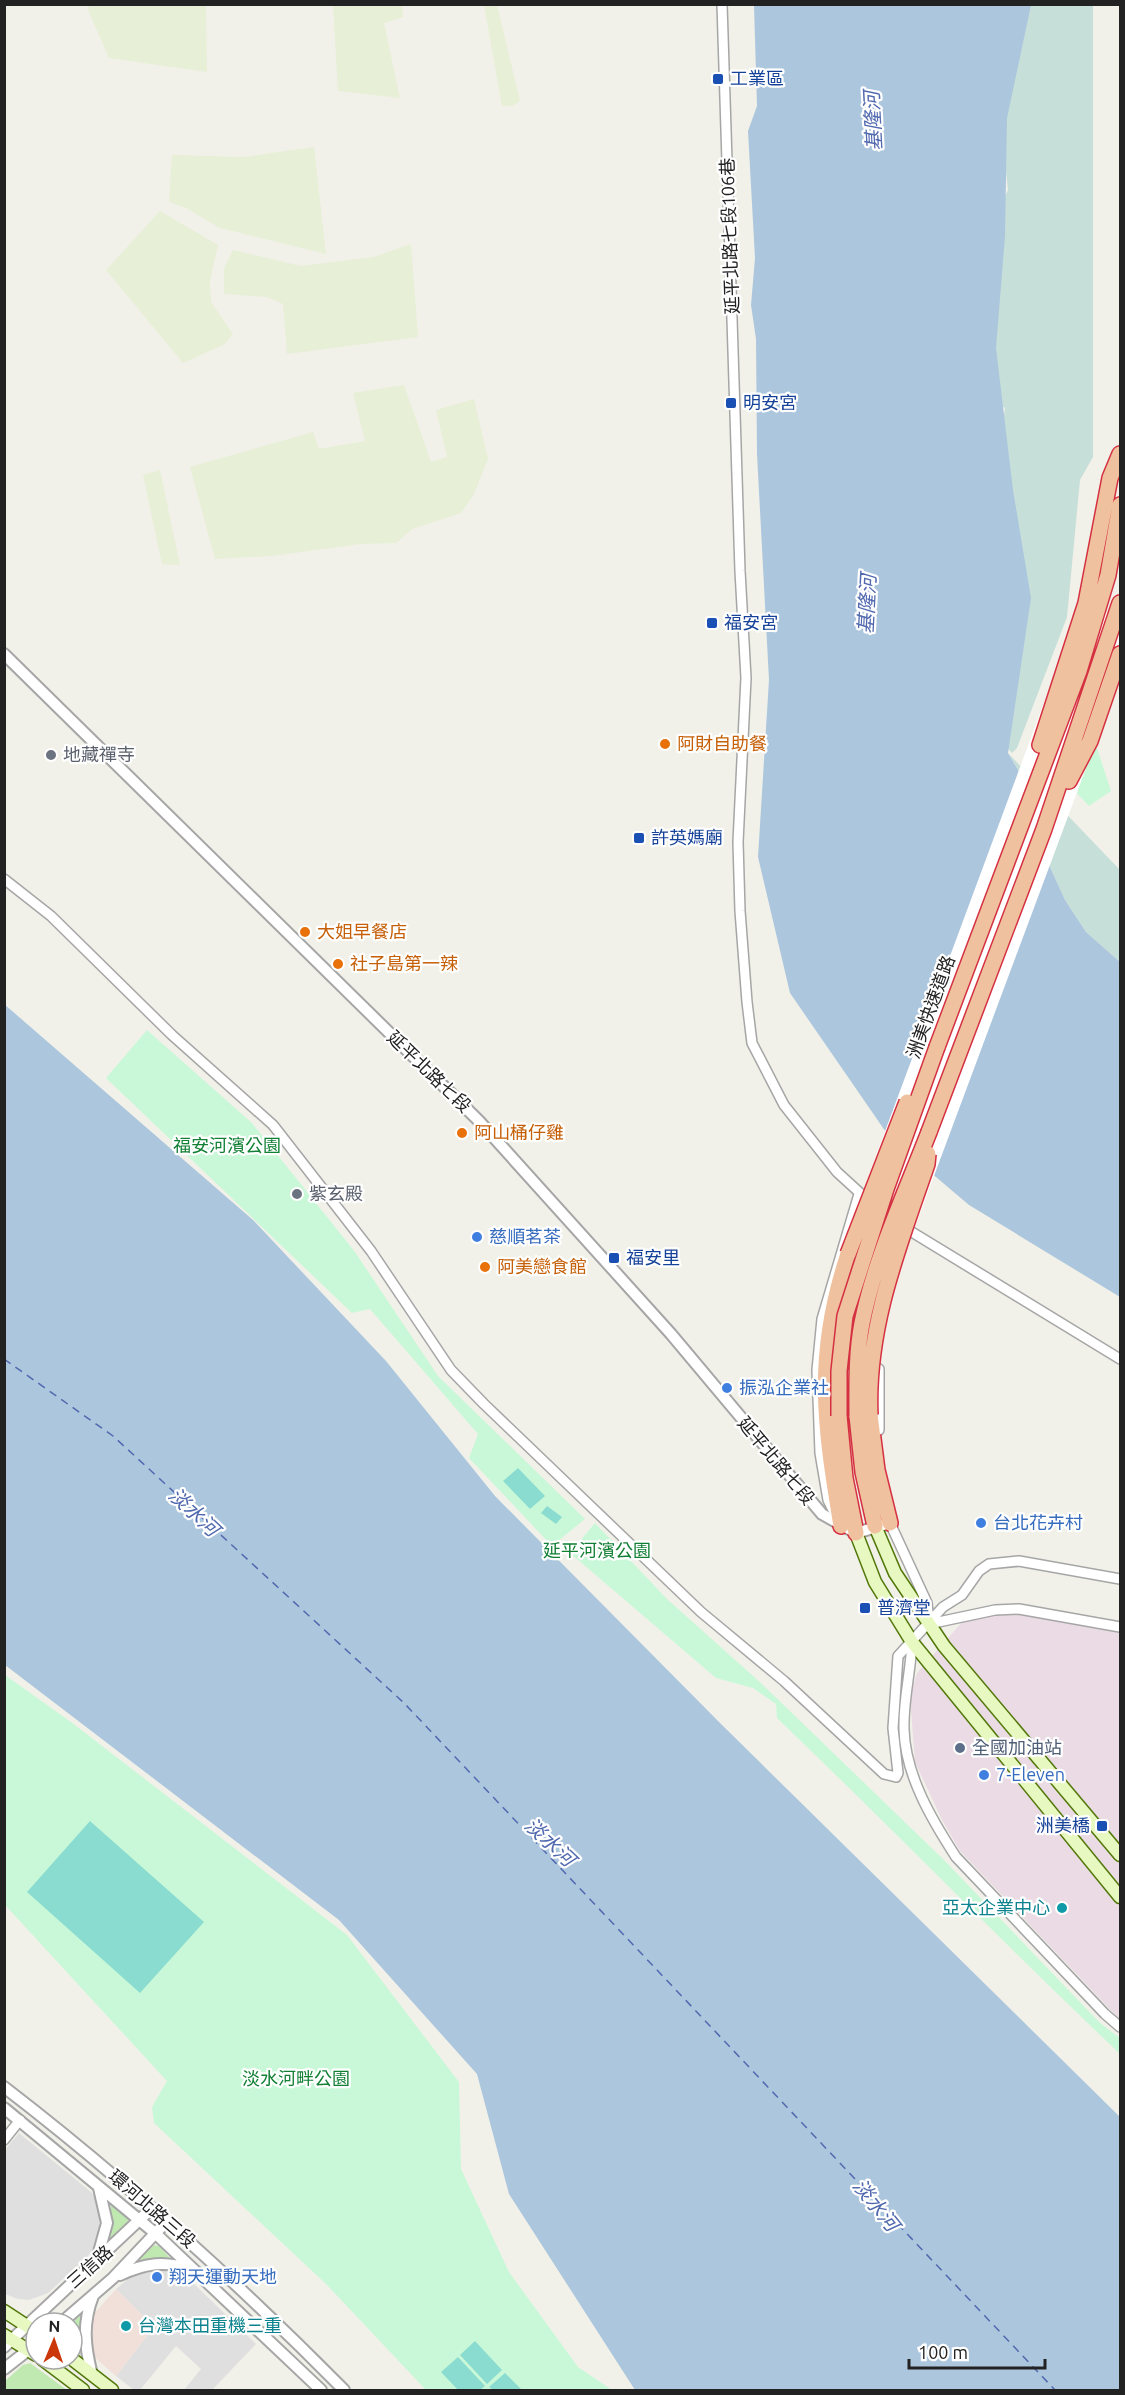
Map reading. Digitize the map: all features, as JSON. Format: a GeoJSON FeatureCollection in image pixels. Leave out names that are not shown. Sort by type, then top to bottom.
{"type":"FeatureCollection","features":[{"type":"Feature","properties":{"kind":"highway"},"geometry":{"type":"LineString","coordinates":[[1004,869],[1055,696],[1086,603],[1110,478],[1120,454]]}},
{"type":"Feature","properties":{"kind":"highway","name":"洲美快速道路"},"geometry":{"type":"LineString","coordinates":[[856,1533],[832,1417],[845,1316],[882,1199],[937,1047],[1079,671],[1108,575],[1120,505]]}},
{"type":"Feature","properties":{"kind":"highway"},"geometry":{"type":"LineString","coordinates":[[883,1525],[877,1470],[864,1415],[879,1310],[927,1164],[929,1132],[1044,829],[1120,603]]}},
{"type":"Feature","properties":{"kind":"highway"},"geometry":{"type":"LineString","coordinates":[[1044,829],[1090,741],[1120,654]]}},
{"type":"Feature","properties":{"kind":"highway"},"geometry":{"type":"LineString","coordinates":[[832,1417],[841,1526]]}},
{"type":"Feature","properties":{"kind":"main road"},"geometry":{"type":"LineString","coordinates":[[883,1525],[895,1573],[944,1646],[1120,1855]]}},
{"type":"Feature","properties":{"kind":"main road"},"geometry":{"type":"LineString","coordinates":[[856,1533],[875,1582],[912,1642],[1120,1897]]}},
{"type":"Feature","properties":{"kind":"main road"},"geometry":{"type":"LineString","coordinates":[[4,2311],[24,2324]]}},
{"type":"Feature","properties":{"kind":"main road"},"geometry":{"type":"LineString","coordinates":[[7,2341],[24,2346]]}},
{"type":"Feature","properties":{"kind":"main road"},"geometry":{"type":"LineString","coordinates":[[84,2369],[112,2391]]}},
{"type":"Feature","properties":{"kind":"main road"},"geometry":{"type":"LineString","coordinates":[[57,2371],[82,2391]]}},
{"type":"Feature","properties":{"kind":"street","name":"延平北路七段106巷"},"geometry":{"type":"LineString","coordinates":[[722,4],[740,571],[746,678],[739,792],[740,911],[752,1043],[796,1122],[859,1194],[912,1232],[1120,1359]]}},
{"type":"Feature","properties":{"kind":"street","name":"延平北路七段"},"geometry":{"type":"LineString","coordinates":[[4,654],[479,1121],[671,1334],[813,1506],[841,1526],[856,1533]]}},
{"type":"Feature","properties":{"kind":"street"},"geometry":{"type":"LineString","coordinates":[[4,879],[51,916],[164,1027],[273,1125],[371,1251],[451,1371],[701,1612],[784,1681],[884,1774],[896,1777],[898,1773],[893,1728],[898,1656],[943,1607],[962,1595],[979,1570],[996,1562],[1019,1561],[1120,1579]]}},
{"type":"Feature","properties":{"kind":"street"},"geometry":{"type":"LineString","coordinates":[[841,1526],[828,1500],[820,1453],[817,1370],[822,1318],[859,1194]]}},
{"type":"Feature","properties":{"kind":"street"},"geometry":{"type":"LineString","coordinates":[[856,1533],[883,1525],[892,1504],[880,1446],[878,1374],[887,1308],[912,1232]]}},
{"type":"Feature","properties":{"kind":"street"},"geometry":{"type":"LineString","coordinates":[[929,1624],[995,1610],[1020,1609],[1120,1627]]}},
{"type":"Feature","properties":{"kind":"street"},"geometry":{"type":"LineString","coordinates":[[912,1642],[903,1731],[910,1766],[937,1827],[956,1857],[1120,2027]]}},
{"type":"Feature","properties":{"kind":"street","name":"環河北路三段"},"geometry":{"type":"LineString","coordinates":[[4,2087],[167,2221],[259,2304],[344,2391]]}},
{"type":"Feature","properties":{"kind":"street","name":"環河北路三段"},"geometry":{"type":"LineString","coordinates":[[4,2108],[155,2232],[321,2391]]}},
{"type":"Feature","properties":{"kind":"street"},"geometry":{"type":"LineString","coordinates":[[4,2140],[21,2120]]}},
{"type":"Feature","properties":{"kind":"street"},"geometry":{"type":"LineString","coordinates":[[96,2262],[107,2223],[99,2187]]}},
{"type":"Feature","properties":{"kind":"street","name":"三信路"},"geometry":{"type":"LineString","coordinates":[[48,2311],[152,2208]]}},
{"type":"Feature","properties":{"kind":"street","name":"三信路"},"geometry":{"type":"LineString","coordinates":[[75,2311],[113,2278],[167,2221]]}},
{"type":"Feature","properties":{"kind":"street"},"geometry":{"type":"LineString","coordinates":[[113,2278],[153,2263],[178,2265],[197,2272]]}},
{"type":"Feature","properties":{"kind":"street"},"geometry":{"type":"LineString","coordinates":[[92,2375],[85,2344],[86,2324],[94,2295]]}},
{"type":"Feature","properties":{"kind":"street","name":"三信路"},"geometry":{"type":"LineString","coordinates":[[7,2341],[24,2332]]}},
{"type":"Feature","properties":{"kind":"street"},"geometry":{"type":"LineString","coordinates":[[4,2369],[24,2356]]}},
{"type":"Feature","properties":{"kind":"shaded area"},"geometry":{"type":"Polygon","coordinates":[[[1020,5],[1093,5],[1093,457],[1080,480],[1067,617],[1017,748],[1012,753],[1004,744],[1009,457],[1001,434],[1005,408],[994,401],[1001,205],[1008,190],[1002,135],[1020,5]]]}},
{"type":"Feature","properties":{"kind":"shaded area"},"geometry":{"type":"Polygon","coordinates":[[[1008,753],[1120,870],[1120,962],[1086,932],[1065,900],[1039,843],[1021,775],[1008,753]]]}},
{"type":"Feature","properties":{"kind":"shaded area"},"geometry":{"type":"Polygon","coordinates":[[[518,1468],[545,1496],[530,1509],[503,1481],[518,1468]]]}},
{"type":"Feature","properties":{"kind":"shaded area"},"geometry":{"type":"Polygon","coordinates":[[[547,1506],[562,1517],[556,1524],[541,1513],[547,1506]]]}},
{"type":"Feature","properties":{"kind":"shaded area"},"geometry":{"type":"Polygon","coordinates":[[[1003,1613],[1038,1615],[1120,1633],[1120,2020],[960,1851],[942,1820],[915,1762],[910,1697],[917,1673],[965,1619],[1003,1613]]]}},
{"type":"Feature","properties":{"kind":"shaded area"},"geometry":{"type":"Polygon","coordinates":[[[90,1821],[204,1922],[140,1993],[27,1892],[90,1821]]]}},
{"type":"Feature","properties":{"kind":"shaded area"},"geometry":{"type":"Polygon","coordinates":[[[19,2133],[91,2192],[97,2199],[100,2213],[99,2231],[91,2253],[48,2293],[29,2300],[5,2294],[4,2151],[19,2133]]]}},
{"type":"Feature","properties":{"kind":"shaded area"},"geometry":{"type":"Polygon","coordinates":[[[166,2270],[189,2279],[256,2344],[212,2390],[184,2390],[201,2369],[176,2346],[140,2390],[134,2390],[116,2376],[154,2327],[116,2289],[134,2274],[166,2270]]]}},
{"type":"Feature","properties":{"kind":"shaded area","name":"台灣本田重機三重"},"geometry":{"type":"Polygon","coordinates":[[[116,2289],[154,2327],[116,2376],[93,2356],[89,2344],[91,2317],[116,2289]]]}},
{"type":"Feature","properties":{"kind":"shaded area"},"geometry":{"type":"Polygon","coordinates":[[[475,2341],[502,2370],[487,2384],[460,2355],[475,2341]]]}},
{"type":"Feature","properties":{"kind":"shaded area"},"geometry":{"type":"Polygon","coordinates":[[[458,2357],[485,2386],[480,2390],[458,2390],[441,2372],[458,2357]]]}},
{"type":"Feature","properties":{"kind":"shaded area"},"geometry":{"type":"Polygon","coordinates":[[[505,2373],[522,2390],[493,2390],[489,2387],[505,2373]]]}},
{"type":"Feature","properties":{"kind":"green space"},"geometry":{"type":"Polygon","coordinates":[[[89,5],[206,5],[207,72],[109,58],[88,10],[89,5]]]}},
{"type":"Feature","properties":{"kind":"green space"},"geometry":{"type":"Polygon","coordinates":[[[333,5],[402,5],[403,17],[384,23],[400,98],[338,91],[333,5]]]}},
{"type":"Feature","properties":{"kind":"green space"},"geometry":{"type":"Polygon","coordinates":[[[484,5],[497,5],[520,101],[512,106],[502,106],[484,5]]]}},
{"type":"Feature","properties":{"kind":"green space"},"geometry":{"type":"Polygon","coordinates":[[[314,147],[326,254],[220,228],[186,208],[169,202],[172,155],[243,157],[314,147]]]}},
{"type":"Feature","properties":{"kind":"green space"},"geometry":{"type":"Polygon","coordinates":[[[160,211],[218,245],[210,281],[211,302],[233,334],[225,344],[183,363],[106,270],[160,211]]]}},
{"type":"Feature","properties":{"kind":"green space"},"geometry":{"type":"Polygon","coordinates":[[[411,244],[418,337],[287,354],[283,304],[267,297],[224,294],[224,269],[233,250],[301,266],[374,257],[411,244]]]}},
{"type":"Feature","properties":{"kind":"green space"},"geometry":{"type":"Polygon","coordinates":[[[404,385],[431,462],[447,457],[436,410],[474,399],[488,459],[474,494],[461,513],[412,529],[396,543],[361,544],[272,556],[215,559],[190,467],[313,432],[319,449],[365,441],[353,393],[404,385]]]}},
{"type":"Feature","properties":{"kind":"green space"},"geometry":{"type":"Polygon","coordinates":[[[160,470],[180,565],[162,564],[143,475],[160,470]]]}},
{"type":"Feature","properties":{"kind":"green space"},"geometry":{"type":"Polygon","coordinates":[[[1095,742],[1111,791],[1089,806],[1069,785],[1095,742]]]}},
{"type":"Feature","properties":{"kind":"green space","name":"福安河濱公園"},"geometry":{"type":"Polygon","coordinates":[[[147,1030],[252,1123],[355,1252],[438,1376],[585,1519],[552,1546],[469,1458],[478,1434],[370,1309],[352,1313],[106,1078],[147,1030]]]}},
{"type":"Feature","properties":{"kind":"green space","name":"延平河濱公園"},"geometry":{"type":"Polygon","coordinates":[[[595,1523],[667,1599],[762,1684],[945,1861],[1100,2023],[1120,2038],[1120,2054],[777,1718],[776,1704],[753,1688],[716,1678],[570,1553],[595,1523]]]}},
{"type":"Feature","properties":{"kind":"green space","name":"淡水河畔公園"},"geometry":{"type":"Polygon","coordinates":[[[5,1675],[71,1722],[347,1935],[459,2082],[461,2169],[509,2272],[578,2367],[612,2390],[426,2390],[326,2284],[154,2123],[152,2107],[167,2081],[5,1905],[5,1675]]]}},
{"type":"Feature","properties":{"kind":"green space"},"geometry":{"type":"Polygon","coordinates":[[[111,2205],[128,2219],[128,2226],[110,2241],[111,2205]]]}},
{"type":"Feature","properties":{"kind":"green space"},"geometry":{"type":"Polygon","coordinates":[[[154,2245],[159,2246],[171,2259],[138,2260],[154,2245]]]}},
{"type":"Feature","properties":{"kind":"green space"},"geometry":{"type":"Polygon","coordinates":[[[23,2365],[24,2371],[41,2371],[67,2390],[5,2390],[5,2381],[23,2365]]]}},
{"type":"Feature","properties":{"kind":"water","name":"基隆河"},"geometry":{"type":"Polygon","coordinates":[[[754,5],[1031,5],[1007,118],[1005,236],[996,348],[1013,490],[1031,598],[1008,753],[1021,775],[1039,843],[1065,900],[1086,932],[1120,962],[1120,1297],[969,1205],[890,1138],[790,993],[758,857],[769,680],[757,454],[756,339],[751,305],[755,258],[748,131],[757,106],[754,5]]]}},
{"type":"Feature","properties":{"kind":"water","name":"淡水河"},"geometry":{"type":"Polygon","coordinates":[[[4,1004],[253,1220],[386,1361],[495,1496],[721,1724],[1120,2117],[1120,2390],[635,2390],[509,2194],[477,2074],[339,1920],[5,1665],[4,1004]]]}},
{"type":"Feature","properties":{"kind":"pier"},"geometry":{"type":"Polygon","coordinates":[[[1076,604],[1120,616],[1120,637],[1116,653],[1120,655],[1120,677],[909,1243],[851,1223],[1065,646],[1076,604]]]}},
{"type":"Feature","properties":{"kind":"ferry route"},"geometry":{"type":"LineString","coordinates":[[4,1359],[113,1436],[404,1703],[1055,2390]]}},
{"type":"Feature","properties":{"kind":"place","name":"工業區"},"geometry":{"type":"Point","coordinates":[718,79]}},
{"type":"Feature","properties":{"kind":"place","name":"明安宮"},"geometry":{"type":"Point","coordinates":[731,403]}},
{"type":"Feature","properties":{"kind":"place","name":"福安宮"},"geometry":{"type":"Point","coordinates":[712,623]}},
{"type":"Feature","properties":{"kind":"place","name":"阿財自助餐"},"geometry":{"type":"Point","coordinates":[665,744]}},
{"type":"Feature","properties":{"kind":"place","name":"地藏禪寺"},"geometry":{"type":"Point","coordinates":[51,755]}},
{"type":"Feature","properties":{"kind":"place","name":"許英媽廟"},"geometry":{"type":"Point","coordinates":[639,838]}},
{"type":"Feature","properties":{"kind":"place","name":"大姐早餐店"},"geometry":{"type":"Point","coordinates":[305,932]}},
{"type":"Feature","properties":{"kind":"place","name":"社子島第一辣"},"geometry":{"type":"Point","coordinates":[338,964]}},
{"type":"Feature","properties":{"kind":"place","name":"阿山桶仔雞"},"geometry":{"type":"Point","coordinates":[462,1133]}},
{"type":"Feature","properties":{"kind":"place","name":"紫玄殿"},"geometry":{"type":"Point","coordinates":[297,1194]}},
{"type":"Feature","properties":{"kind":"place","name":"慈順茗茶"},"geometry":{"type":"Point","coordinates":[477,1237]}},
{"type":"Feature","properties":{"kind":"place","name":"福安里"},"geometry":{"type":"Point","coordinates":[614,1258]}},
{"type":"Feature","properties":{"kind":"place","name":"阿美戀食館"},"geometry":{"type":"Point","coordinates":[485,1267]}},
{"type":"Feature","properties":{"kind":"place","name":"振泓企業社"},"geometry":{"type":"Point","coordinates":[727,1388]}},
{"type":"Feature","properties":{"kind":"place","name":"台北花卉村"},"geometry":{"type":"Point","coordinates":[981,1523]}},
{"type":"Feature","properties":{"kind":"place","name":"普濟堂"},"geometry":{"type":"Point","coordinates":[865,1608]}},
{"type":"Feature","properties":{"kind":"place","name":"全國加油站"},"geometry":{"type":"Point","coordinates":[960,1748]}},
{"type":"Feature","properties":{"kind":"place","name":"7-Eleven"},"geometry":{"type":"Point","coordinates":[984,1775]}},
{"type":"Feature","properties":{"kind":"place","name":"洲美橋"},"geometry":{"type":"Point","coordinates":[1102,1826]}},
{"type":"Feature","properties":{"kind":"place","name":"亞太企業中心"},"geometry":{"type":"Point","coordinates":[1062,1908]}},
{"type":"Feature","properties":{"kind":"place","name":"翔天運動天地"},"geometry":{"type":"Point","coordinates":[157,2277]}},
{"type":"Feature","properties":{"kind":"place","name":"台灣本田重機三重"},"geometry":{"type":"Point","coordinates":[126,2326]}}]}
